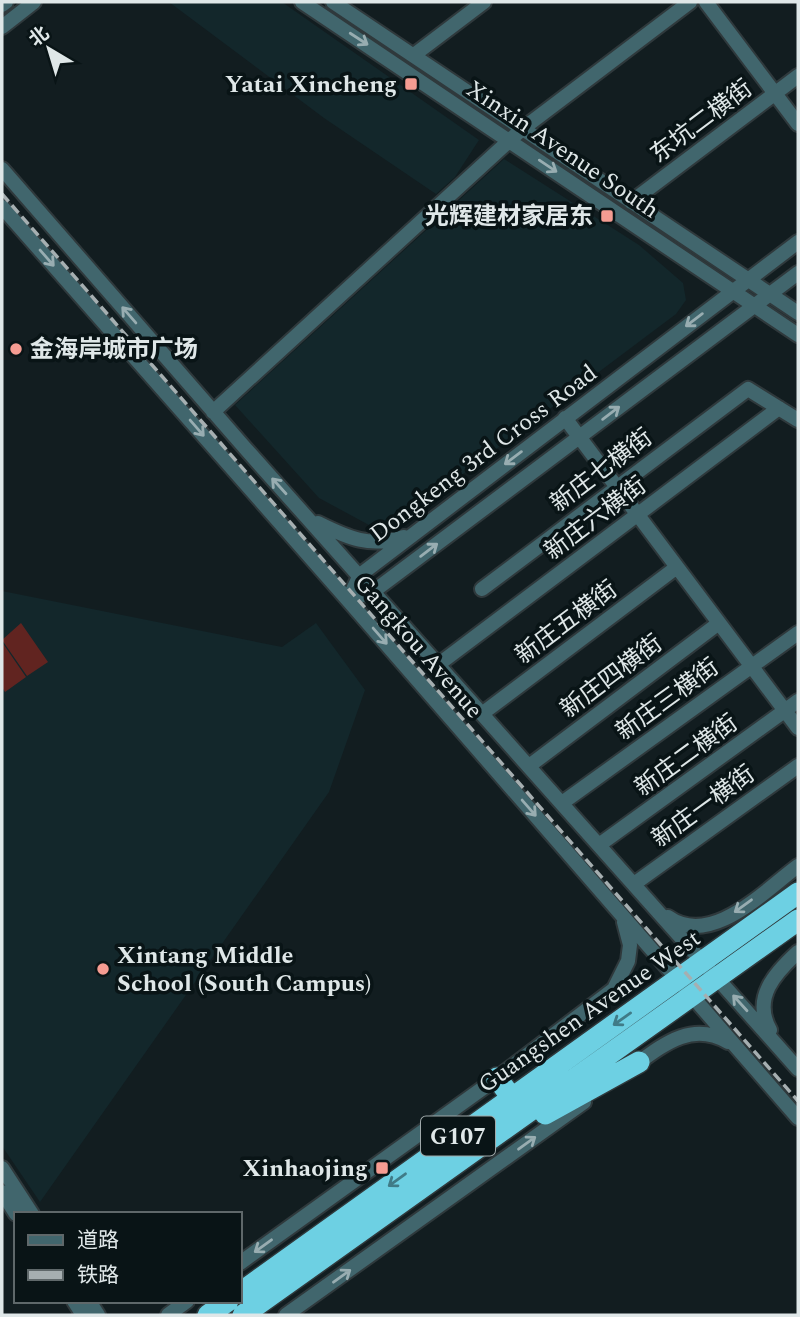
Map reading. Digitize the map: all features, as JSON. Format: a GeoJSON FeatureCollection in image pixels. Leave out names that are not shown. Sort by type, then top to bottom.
{"type":"FeatureCollection","features":[{"type":"Feature","properties":{"kind":"highway","name":"Guangshen Avenue West"},"geometry":{"type":"LineString","coordinates":[[243,1315],[692,996],[711,970],[798,893]]}},
{"type":"Feature","properties":{"kind":"highway","name":"Guangshen Avenue West"},"geometry":{"type":"LineString","coordinates":[[242,1292],[678,980],[711,970],[798,920]]}},
{"type":"Feature","properties":{"kind":"highway"},"geometry":{"type":"LineString","coordinates":[[490,1141],[639,1062]]}},
{"type":"Feature","properties":{"kind":"highway"},"geometry":{"type":"LineString","coordinates":[[497,1078],[512,1098]]}},
{"type":"Feature","properties":{"kind":"highway"},"geometry":{"type":"LineString","coordinates":[[208,1315],[225,1303]]}},
{"type":"Feature","properties":{"kind":"street"},"geometry":{"type":"LineString","coordinates":[[2,5],[6,2]]}},
{"type":"Feature","properties":{"kind":"street"},"geometry":{"type":"LineString","coordinates":[[2,27],[34,2]]}},
{"type":"Feature","properties":{"kind":"street","name":"Xinxin Avenue South"},"geometry":{"type":"LineString","coordinates":[[302,2],[798,335]]}},
{"type":"Feature","properties":{"kind":"street","name":"Xinxin Avenue South"},"geometry":{"type":"LineString","coordinates":[[333,2],[798,313]]}},
{"type":"Feature","properties":{"kind":"street"},"geometry":{"type":"LineString","coordinates":[[414,55],[484,2]]}},
{"type":"Feature","properties":{"kind":"street"},"geometry":{"type":"LineString","coordinates":[[213,412],[521,130],[691,2]]}},
{"type":"Feature","properties":{"kind":"street"},"geometry":{"type":"LineString","coordinates":[[706,2],[798,124]]}},
{"type":"Feature","properties":{"kind":"street","name":"东坑二横街"},"geometry":{"type":"LineString","coordinates":[[631,202],[798,76]]}},
{"type":"Feature","properties":{"kind":"street","name":"Gangkou Avenue"},"geometry":{"type":"LineString","coordinates":[[2,169],[213,412],[798,1069]]}},
{"type":"Feature","properties":{"kind":"street","name":"Gangkou Avenue"},"geometry":{"type":"LineString","coordinates":[[2,207],[798,1118]]}},
{"type":"Feature","properties":{"kind":"street","name":"Dongkeng 3rd Cross Road"},"geometry":{"type":"LineString","coordinates":[[348,600],[360,575],[798,242]]}},
{"type":"Feature","properties":{"kind":"street","name":"Dongkeng 3rd Cross Road"},"geometry":{"type":"LineString","coordinates":[[348,600],[374,591],[798,272]]}},
{"type":"Feature","properties":{"kind":"street","name":"新庄七横街"},"geometry":{"type":"LineString","coordinates":[[482,589],[748,389],[779,408]]}},
{"type":"Feature","properties":{"kind":"street"},"geometry":{"type":"LineString","coordinates":[[779,408],[798,420]]}},
{"type":"Feature","properties":{"kind":"street","name":"新庄六横街"},"geometry":{"type":"LineString","coordinates":[[439,664],[779,408]]}},
{"type":"Feature","properties":{"kind":"street"},"geometry":{"type":"LineString","coordinates":[[565,418],[798,728]]}},
{"type":"Feature","properties":{"kind":"street"},"geometry":{"type":"LineString","coordinates":[[308,517],[346,537],[373,544],[415,533]]}},
{"type":"Feature","properties":{"kind":"street","name":"新庄五横街"},"geometry":{"type":"LineString","coordinates":[[482,713],[677,567]]}},
{"type":"Feature","properties":{"kind":"street","name":"新庄四横街"},"geometry":{"type":"LineString","coordinates":[[529,766],[719,623]]}},
{"type":"Feature","properties":{"kind":"street","name":"新庄三横街"},"geometry":{"type":"LineString","coordinates":[[562,803],[798,633]]}},
{"type":"Feature","properties":{"kind":"street","name":"新庄二横街"},"geometry":{"type":"LineString","coordinates":[[599,845],[798,701]]}},
{"type":"Feature","properties":{"kind":"street","name":"新庄一横街"},"geometry":{"type":"LineString","coordinates":[[635,884],[798,766]]}},
{"type":"Feature","properties":{"kind":"street"},"geometry":{"type":"LineString","coordinates":[[656,908],[681,925],[707,927],[730,915],[798,866]]}},
{"type":"Feature","properties":{"kind":"street"},"geometry":{"type":"LineString","coordinates":[[242,1262],[497,1078],[614,989],[623,976],[630,945],[620,915]]}},
{"type":"Feature","properties":{"kind":"street"},"geometry":{"type":"LineString","coordinates":[[777,1044],[766,1024],[764,995],[772,980],[798,952]]}},
{"type":"Feature","properties":{"kind":"street"},"geometry":{"type":"LineString","coordinates":[[286,1315],[639,1062],[682,1035],[693,1032],[716,1035],[738,1048]]}},
{"type":"Feature","properties":{"kind":"street"},"geometry":{"type":"LineString","coordinates":[[2,1168],[31,1212]]}},
{"type":"Feature","properties":{"kind":"street"},"geometry":{"type":"LineString","coordinates":[[2,1192],[15,1212]]}},
{"type":"Feature","properties":{"kind":"street"},"geometry":{"type":"LineString","coordinates":[[168,1315],[184,1303]]}},
{"type":"Feature","properties":{"kind":"shaded area"},"geometry":{"type":"Polygon","coordinates":[[[169,2],[282,2],[479,140],[455,177],[436,194],[324,118],[169,2]]]}},
{"type":"Feature","properties":{"kind":"shaded area"},"geometry":{"type":"Polygon","coordinates":[[[504,159],[639,245],[683,283],[686,300],[676,314],[407,516],[396,523],[369,525],[319,498],[235,405],[504,159]]]}},
{"type":"Feature","properties":{"kind":"shaded area","name":"Xintang Middle School (South Campus)"},"geometry":{"type":"Polygon","coordinates":[[[2,591],[282,647],[316,623],[365,690],[329,792],[40,1202],[2,1146],[2,591]]]}},
{"type":"Feature","properties":{"kind":"shaded area"},"geometry":{"type":"Polygon","coordinates":[[[21,623],[48,662],[27,676],[2,640],[21,623]]]}},
{"type":"Feature","properties":{"kind":"shaded area"},"geometry":{"type":"Polygon","coordinates":[[[2,642],[26,677],[5,692],[2,687],[2,642]]]}},
{"type":"Feature","properties":{"kind":"railway"},"geometry":{"type":"LineString","coordinates":[[2,194],[798,1101]]}},
{"type":"Feature","properties":{"kind":"place","name":"Yatai Xincheng"},"geometry":{"type":"Point","coordinates":[411,84]}},
{"type":"Feature","properties":{"kind":"place","name":"光辉建材家居东"},"geometry":{"type":"Point","coordinates":[607,216]}},
{"type":"Feature","properties":{"kind":"place","name":"金海岸城市广场"},"geometry":{"type":"Point","coordinates":[16,349]}},
{"type":"Feature","properties":{"kind":"place","name":"Xintang Middle School (South Campus)"},"geometry":{"type":"Point","coordinates":[103,969]}},
{"type":"Feature","properties":{"kind":"place","name":"Xinhaojing"},"geometry":{"type":"Point","coordinates":[382,1168]}}]}
